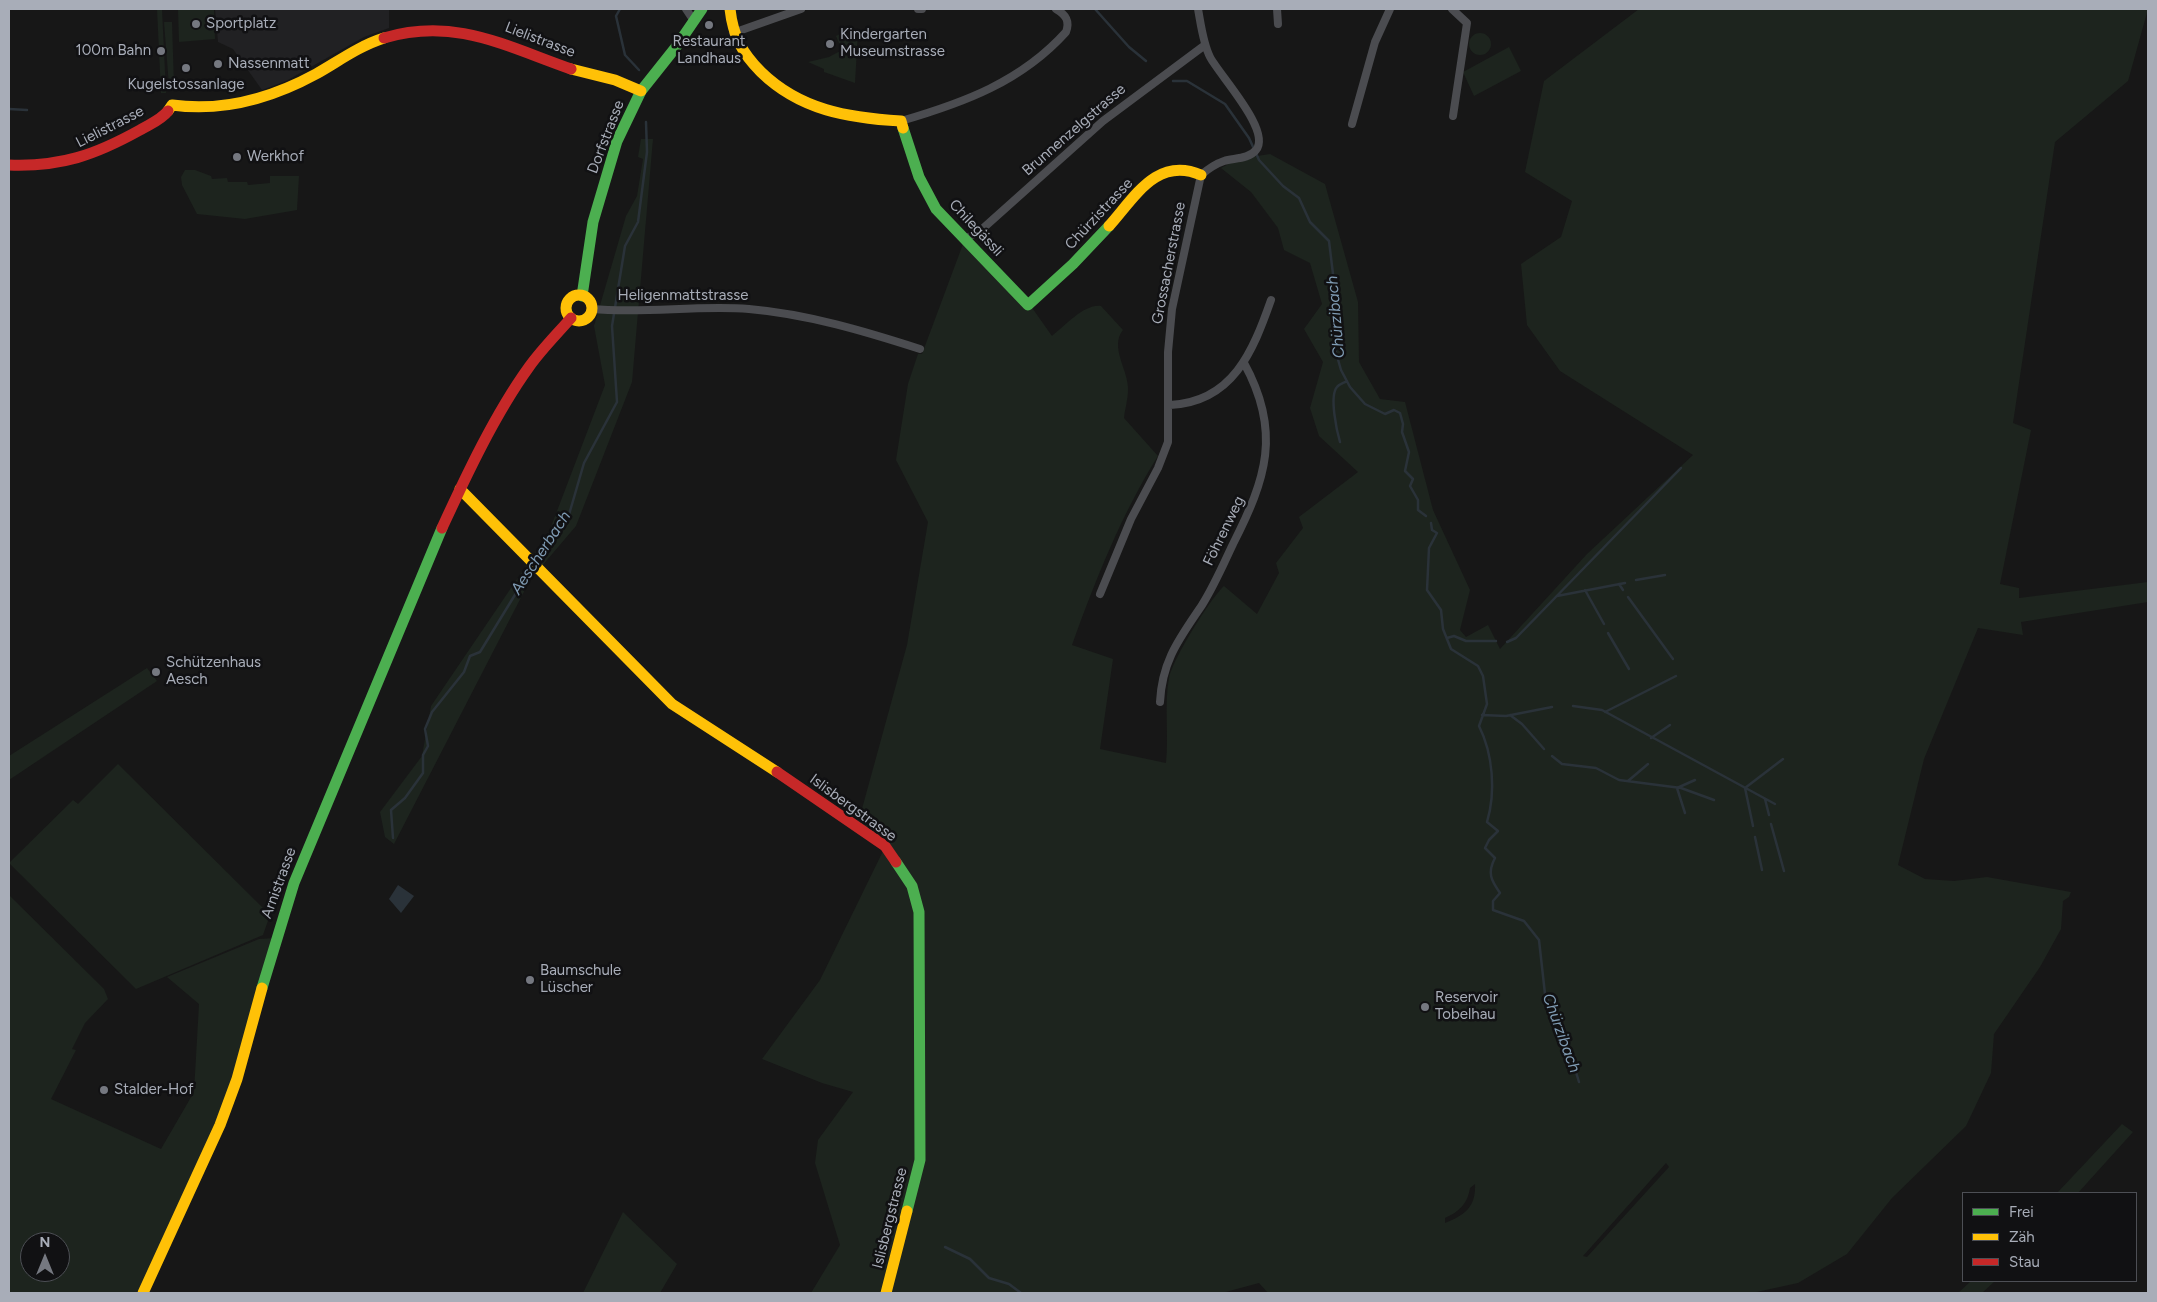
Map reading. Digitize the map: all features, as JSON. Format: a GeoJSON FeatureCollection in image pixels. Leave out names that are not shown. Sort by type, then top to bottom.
{"type":"FeatureCollection","features":[{"type":"Feature","properties":{"kind":"street"},"geometry":{"type":"LineString","coordinates":[[686,9],[694,21]]}},
{"type":"Feature","properties":{"kind":"street","name":"Dorfstrasse"},"geometry":{"type":"LineString","coordinates":[[582,296],[594,222],[606,174],[617,141],[641,91],[702,9]]}},
{"type":"Feature","properties":{"kind":"street"},"geometry":{"type":"LineString","coordinates":[[730,9],[733,33],[742,52],[781,91],[798,101],[835,115],[864,120],[901,121],[981,94],[1022,72],[1054,45],[1066,32],[1068,25],[1066,17],[1056,9]]}},
{"type":"Feature","properties":{"kind":"street"},"geometry":{"type":"LineString","coordinates":[[733,33],[801,9]]}},
{"type":"Feature","properties":{"kind":"street"},"geometry":{"type":"LineString","coordinates":[[1198,9],[1205,45],[1220,75],[1250,114],[1260,138],[1255,151],[1224,161],[1201,175]]}},
{"type":"Feature","properties":{"kind":"street"},"geometry":{"type":"LineString","coordinates":[[1277,9],[1278,24]]}},
{"type":"Feature","properties":{"kind":"street"},"geometry":{"type":"LineString","coordinates":[[1352,124],[1375,42],[1390,9]]}},
{"type":"Feature","properties":{"kind":"street"},"geometry":{"type":"LineString","coordinates":[[1452,9],[1467,23],[1453,116]]}},
{"type":"Feature","properties":{"kind":"street","name":"Lielistrasse"},"geometry":{"type":"LineString","coordinates":[[9,165],[42,167],[66,164],[88,157],[164,116],[172,104],[196,107],[240,102],[273,94],[309,78],[372,42],[395,35],[423,30],[457,30],[485,35],[570,68],[629,85],[641,91]]}},
{"type":"Feature","properties":{"kind":"street","name":"Brunnenzelgstrasse"},"geometry":{"type":"LineString","coordinates":[[965,239],[980,232],[1103,121],[1205,45]]}},
{"type":"Feature","properties":{"kind":"street","name":"Chilegässli"},"geometry":{"type":"LineString","coordinates":[[901,121],[919,177],[936,209],[1028,305]]}},
{"type":"Feature","properties":{"kind":"street","name":"Chürzistrasse"},"geometry":{"type":"LineString","coordinates":[[1028,305],[1073,264],[1163,170],[1188,169],[1201,175]]}},
{"type":"Feature","properties":{"kind":"street","name":"Grossacherstrasse"},"geometry":{"type":"LineString","coordinates":[[1100,594],[1131,519],[1158,468],[1168,442],[1170,405],[1168,352],[1172,309],[1201,175]]}},
{"type":"Feature","properties":{"kind":"street"},"geometry":{"type":"LineString","coordinates":[[582,296],[588,299],[592,309],[586,319],[578,321],[571,318],[566,311],[567,303],[573,297],[582,296]]}},
{"type":"Feature","properties":{"kind":"street"},"geometry":{"type":"LineString","coordinates":[[1170,405],[1187,403],[1204,396],[1231,378],[1244,363],[1257,341],[1271,300]]}},
{"type":"Feature","properties":{"kind":"street","name":"Heligenmattstrasse"},"geometry":{"type":"LineString","coordinates":[[592,309],[618,310],[694,307],[750,309],[851,327],[920,349]]}},
{"type":"Feature","properties":{"kind":"street"},"geometry":{"type":"LineString","coordinates":[[460,489],[529,367],[571,318]]}},
{"type":"Feature","properties":{"kind":"street","name":"Föhrenweg"},"geometry":{"type":"LineString","coordinates":[[1160,702],[1161,682],[1178,639],[1216,579],[1252,506],[1261,480],[1266,457],[1265,428],[1261,402],[1244,363]]}},
{"type":"Feature","properties":{"kind":"street","name":"Islisbergstrasse"},"geometry":{"type":"LineString","coordinates":[[460,489],[672,704],[801,788],[885,846],[912,886],[919,912],[920,1160],[886,1293]]}},
{"type":"Feature","properties":{"kind":"street","name":"Arnistrasse"},"geometry":{"type":"LineString","coordinates":[[143,1293],[220,1125],[237,1079],[279,929],[294,883],[394,638],[460,489]]}},
{"type":"Feature","properties":{"kind":"shaded area","name":"100m Bahn"},"geometry":{"type":"Polygon","coordinates":[[[157,9],[162,9],[166,93],[161,93],[157,9]]]}},
{"type":"Feature","properties":{"kind":"shaded area","name":"Sportplatz"},"geometry":{"type":"Polygon","coordinates":[[[178,9],[214,9],[215,39],[179,42],[178,9]]]}},
{"type":"Feature","properties":{"kind":"shaded area"},"geometry":{"type":"Polygon","coordinates":[[[215,9],[389,9],[389,28],[364,37],[286,81],[262,90],[233,49],[218,42],[215,9]]]}},
{"type":"Feature","properties":{"kind":"shaded area"},"geometry":{"type":"Polygon","coordinates":[[[1639,9],[2148,9],[2128,81],[2055,142],[2013,423],[2031,430],[2000,584],[2019,588],[2019,598],[2148,582],[2148,602],[2021,622],[2023,635],[1978,628],[1924,759],[1898,865],[1925,879],[1954,881],[1987,877],[2071,892],[2069,897],[2063,901],[2061,929],[2040,967],[1994,1034],[1991,1073],[1966,1126],[1892,1198],[1847,1254],[1798,1283],[1752,1293],[1268,1293],[1259,1283],[1222,1293],[811,1293],[840,1245],[815,1163],[818,1140],[853,1092],[822,1083],[762,1059],[820,980],[885,847],[857,827],[907,645],[928,522],[896,460],[908,384],[918,354],[922,354],[963,244],[1023,295],[1052,336],[1075,316],[1095,306],[1101,306],[1123,330],[1118,344],[1128,393],[1124,418],[1158,456],[1132,501],[1110,548],[1072,645],[1113,659],[1100,749],[1166,763],[1169,678],[1177,657],[1202,616],[1224,586],[1257,614],[1279,573],[1276,563],[1303,528],[1299,517],[1358,472],[1319,436],[1310,408],[1323,362],[1304,329],[1322,304],[1310,263],[1284,250],[1278,228],[1251,192],[1221,168],[1238,159],[1270,154],[1325,184],[1358,302],[1359,362],[1380,399],[1405,402],[1433,510],[1470,590],[1460,630],[1466,637],[1488,625],[1500,649],[1587,554],[1693,455],[1560,371],[1527,325],[1521,264],[1561,237],[1572,201],[1525,172],[1544,81],[1639,9]],[[1666,1163],[1583,1256],[1587,1257],[1669,1167],[1666,1163]],[[1475,1184],[1470,1188],[1462,1206],[1455,1213],[1445,1218],[1445,1223],[1458,1217],[1468,1209],[1474,1199],[1475,1184]]]}},
{"type":"Feature","properties":{"kind":"shaded area"},"geometry":{"type":"Polygon","coordinates":[[[164,22],[172,22],[174,86],[169,86],[164,22]]]}},
{"type":"Feature","properties":{"kind":"shaded area"},"geometry":{"type":"Polygon","coordinates":[[[852,28],[858,32],[855,83],[824,72],[824,69],[808,62],[829,57],[842,50],[836,36],[852,28]]]}},
{"type":"Feature","properties":{"kind":"shaded area"},"geometry":{"type":"Polygon","coordinates":[[[1476,33],[1484,33],[1491,40],[1491,48],[1484,55],[1476,55],[1469,48],[1469,40],[1476,33]]]}},
{"type":"Feature","properties":{"kind":"shaded area"},"geometry":{"type":"Polygon","coordinates":[[[1509,47],[1521,71],[1474,96],[1463,72],[1509,47]]]}},
{"type":"Feature","properties":{"kind":"shaded area"},"geometry":{"type":"Polygon","coordinates":[[[641,139],[653,139],[632,382],[576,526],[530,580],[394,844],[385,837],[380,812],[422,756],[431,706],[549,532],[605,385],[594,326],[626,216],[637,196],[643,159],[638,157],[641,139]]]}},
{"type":"Feature","properties":{"kind":"shaded area"},"geometry":{"type":"Polygon","coordinates":[[[185,170],[195,170],[211,176],[212,179],[227,178],[228,182],[247,182],[248,185],[270,183],[270,176],[299,176],[297,210],[245,219],[197,214],[182,185],[181,177],[185,170]]]}},
{"type":"Feature","properties":{"kind":"shaded area"},"geometry":{"type":"Polygon","coordinates":[[[147,668],[157,681],[9,780],[9,756],[147,668]]]}},
{"type":"Feature","properties":{"kind":"shaded area"},"geometry":{"type":"Polygon","coordinates":[[[118,764],[270,915],[263,935],[136,989],[9,863],[73,800],[78,804],[118,764]]]}},
{"type":"Feature","properties":{"kind":"shaded area"},"geometry":{"type":"Polygon","coordinates":[[[398,885],[414,896],[401,913],[389,899],[398,885]]]}},
{"type":"Feature","properties":{"kind":"shaded area"},"geometry":{"type":"Polygon","coordinates":[[[9,895],[104,989],[108,999],[85,1023],[72,1049],[76,1050],[51,1099],[161,1149],[194,1092],[199,1004],[167,977],[259,939],[276,938],[237,1079],[143,1293],[9,1293],[9,895]]]}},
{"type":"Feature","properties":{"kind":"shaded area"},"geometry":{"type":"Polygon","coordinates":[[[2122,1124],[2133,1132],[2079,1192],[2058,1192],[2122,1124]]]}},
{"type":"Feature","properties":{"kind":"shaded area"},"geometry":{"type":"Polygon","coordinates":[[[623,1212],[677,1264],[660,1293],[583,1293],[623,1212]]]}},
{"type":"Feature","properties":{"kind":"shaded area"},"geometry":{"type":"Polygon","coordinates":[[[1970,1282],[1994,1282],[1982,1293],[1958,1293],[1970,1282]]]}},
{"type":"Feature","properties":{"kind":"waterway","name":"Aescherbach"},"geometry":{"type":"LineString","coordinates":[[620,9],[616,16],[625,55],[639,70]]}},
{"type":"Feature","properties":{"kind":"waterway","name":"Chürzibach"},"geometry":{"type":"LineString","coordinates":[[1095,9],[1129,47],[1146,61]]}},
{"type":"Feature","properties":{"kind":"waterway","name":"Chürzibach"},"geometry":{"type":"LineString","coordinates":[[1173,81],[1187,81],[1225,104],[1249,138],[1259,160],[1283,186],[1299,198],[1310,222],[1329,241],[1337,307],[1335,349],[1341,370],[1350,387],[1365,404],[1385,414],[1394,410],[1400,413],[1403,424],[1402,432],[1409,452],[1405,471],[1413,479],[1410,486],[1418,500],[1418,510],[1426,516]]}},
{"type":"Feature","properties":{"kind":"waterway"},"geometry":{"type":"LineString","coordinates":[[9,109],[27,110]]}},
{"type":"Feature","properties":{"kind":"waterway","name":"Aescherbach"},"geometry":{"type":"LineString","coordinates":[[536,561],[568,518],[584,463],[617,402],[612,326],[625,246],[638,222],[647,152],[646,122]]}},
{"type":"Feature","properties":{"kind":"waterway"},"geometry":{"type":"LineString","coordinates":[[1340,442],[1334,414],[1334,398],[1337,387],[1347,381]]}},
{"type":"Feature","properties":{"kind":"waterway"},"geometry":{"type":"LineString","coordinates":[[1507,642],[1516,638],[1681,468]]}},
{"type":"Feature","properties":{"kind":"waterway","name":"Chürzibach"},"geometry":{"type":"LineString","coordinates":[[1431,523],[1432,530],[1437,533],[1429,548],[1427,590],[1441,610],[1443,629],[1451,649],[1478,666],[1483,676],[1487,704],[1479,726],[1484,737],[1492,773],[1492,798],[1487,822],[1498,831],[1489,840],[1485,848],[1495,858],[1491,868],[1491,876],[1500,893],[1493,901],[1493,910],[1524,921],[1539,940],[1545,994],[1568,1046],[1579,1082]]}},
{"type":"Feature","properties":{"kind":"waterway","name":"Aescherbach"},"geometry":{"type":"LineString","coordinates":[[393,838],[391,810],[405,798],[423,773],[423,755],[428,746],[425,729],[432,712],[464,672],[470,656],[480,652],[532,567]]}},
{"type":"Feature","properties":{"kind":"waterway"},"geometry":{"type":"LineString","coordinates":[[1636,580],[1665,575]]}},
{"type":"Feature","properties":{"kind":"waterway"},"geometry":{"type":"LineString","coordinates":[[1557,596],[1625,583]]}},
{"type":"Feature","properties":{"kind":"waterway"},"geometry":{"type":"LineString","coordinates":[[1619,584],[1623,590]]}},
{"type":"Feature","properties":{"kind":"waterway"},"geometry":{"type":"LineString","coordinates":[[1585,590],[1604,624]]}},
{"type":"Feature","properties":{"kind":"waterway"},"geometry":{"type":"LineString","coordinates":[[1628,597],[1673,659]]}},
{"type":"Feature","properties":{"kind":"waterway"},"geometry":{"type":"LineString","coordinates":[[1608,633],[1629,669]]}},
{"type":"Feature","properties":{"kind":"waterway"},"geometry":{"type":"LineString","coordinates":[[1447,638],[1454,636],[1466,641],[1496,641]]}},
{"type":"Feature","properties":{"kind":"waterway"},"geometry":{"type":"LineString","coordinates":[[1605,712],[1676,676]]}},
{"type":"Feature","properties":{"kind":"waterway"},"geometry":{"type":"LineString","coordinates":[[1573,706],[1602,710],[1775,804]]}},
{"type":"Feature","properties":{"kind":"waterway"},"geometry":{"type":"LineString","coordinates":[[1482,715],[1506,716],[1552,707]]}},
{"type":"Feature","properties":{"kind":"waterway"},"geometry":{"type":"LineString","coordinates":[[1510,715],[1522,724],[1544,749]]}},
{"type":"Feature","properties":{"kind":"waterway"},"geometry":{"type":"LineString","coordinates":[[1651,738],[1670,725]]}},
{"type":"Feature","properties":{"kind":"waterway"},"geometry":{"type":"LineString","coordinates":[[1552,756],[1562,764],[1596,768],[1619,780],[1681,788],[1714,800]]}},
{"type":"Feature","properties":{"kind":"waterway"},"geometry":{"type":"LineString","coordinates":[[1753,826],[1745,788],[1783,759]]}},
{"type":"Feature","properties":{"kind":"waterway"},"geometry":{"type":"LineString","coordinates":[[1628,781],[1648,764]]}},
{"type":"Feature","properties":{"kind":"waterway"},"geometry":{"type":"LineString","coordinates":[[1685,813],[1677,788],[1695,780]]}},
{"type":"Feature","properties":{"kind":"waterway"},"geometry":{"type":"LineString","coordinates":[[1765,799],[1769,815]]}},
{"type":"Feature","properties":{"kind":"waterway"},"geometry":{"type":"LineString","coordinates":[[1771,824],[1784,871]]}},
{"type":"Feature","properties":{"kind":"waterway"},"geometry":{"type":"LineString","coordinates":[[1755,837],[1762,870]]}},
{"type":"Feature","properties":{"kind":"waterway"},"geometry":{"type":"LineString","coordinates":[[945,1247],[970,1259],[989,1278],[1009,1284],[1021,1293]]}},
{"type":"Feature","properties":{"kind":"traffic: fast"},"geometry":{"type":"LineString","coordinates":[[582,296],[593,222],[617,141],[641,91],[676,47],[702,9]]}},
{"type":"Feature","properties":{"kind":"traffic: fast"},"geometry":{"type":"LineString","coordinates":[[903,128],[919,177],[936,209],[1028,305],[1073,264],[1109,226]]}},
{"type":"Feature","properties":{"kind":"traffic: fast"},"geometry":{"type":"LineString","coordinates":[[262,988],[294,883],[442,528]]}},
{"type":"Feature","properties":{"kind":"traffic: fast"},"geometry":{"type":"LineString","coordinates":[[896,862],[912,886],[919,912],[920,1160],[907,1211]]}},
{"type":"Feature","properties":{"kind":"traffic: slow"},"geometry":{"type":"LineString","coordinates":[[730,9],[733,28],[744,51],[761,72],[776,85],[792,95],[826,110],[881,120],[901,121],[903,128]]}},
{"type":"Feature","properties":{"kind":"traffic: slow"},"geometry":{"type":"LineString","coordinates":[[168,111],[172,105],[191,107],[228,105],[282,90],[316,74],[358,49],[384,38]]}},
{"type":"Feature","properties":{"kind":"traffic: slow"},"geometry":{"type":"LineString","coordinates":[[571,69],[615,80],[641,91]]}},
{"type":"Feature","properties":{"kind":"traffic: slow"},"geometry":{"type":"LineString","coordinates":[[1109,226],[1138,192],[1159,175],[1172,171],[1185,171],[1201,175]]}},
{"type":"Feature","properties":{"kind":"traffic: slow"},"geometry":{"type":"LineString","coordinates":[[579,295],[588,299],[592,308],[588,317],[579,321],[570,317],[566,308],[570,299],[579,295]]}},
{"type":"Feature","properties":{"kind":"traffic: slow"},"geometry":{"type":"LineString","coordinates":[[460,489],[672,704],[777,772]]}},
{"type":"Feature","properties":{"kind":"traffic: slow"},"geometry":{"type":"LineString","coordinates":[[143,1293],[220,1125],[237,1079],[262,988]]}},
{"type":"Feature","properties":{"kind":"traffic: slow"},"geometry":{"type":"LineString","coordinates":[[886,1293],[907,1211]]}},
{"type":"Feature","properties":{"kind":"traffic: jam"},"geometry":{"type":"LineString","coordinates":[[384,38],[410,32],[434,31],[457,33],[502,44],[571,69]]}},
{"type":"Feature","properties":{"kind":"traffic: jam"},"geometry":{"type":"LineString","coordinates":[[9,165],[45,164],[92,153],[124,139],[151,124],[168,111]]}},
{"type":"Feature","properties":{"kind":"traffic: jam"},"geometry":{"type":"LineString","coordinates":[[442,528],[471,467],[516,385],[544,348],[571,318]]}},
{"type":"Feature","properties":{"kind":"traffic: jam"},"geometry":{"type":"LineString","coordinates":[[777,772],[885,846],[896,862]]}},
{"type":"Feature","properties":{"kind":"place","name":"Sportplatz"},"geometry":{"type":"Point","coordinates":[196,24]}},
{"type":"Feature","properties":{"kind":"place","name":"Restaurant Landhaus"},"geometry":{"type":"Point","coordinates":[709,25]}},
{"type":"Feature","properties":{"kind":"place","name":"Kindergarten Museumstrasse"},"geometry":{"type":"Point","coordinates":[830,44]}},
{"type":"Feature","properties":{"kind":"place","name":"100m Bahn"},"geometry":{"type":"Point","coordinates":[161,51]}},
{"type":"Feature","properties":{"kind":"place","name":"Nassenmatt"},"geometry":{"type":"Point","coordinates":[218,64]}},
{"type":"Feature","properties":{"kind":"place","name":"Kugelstossanlage"},"geometry":{"type":"Point","coordinates":[186,68]}},
{"type":"Feature","properties":{"kind":"place","name":"Werkhof"},"geometry":{"type":"Point","coordinates":[237,157]}},
{"type":"Feature","properties":{"kind":"place","name":"Schützenhaus Aesch"},"geometry":{"type":"Point","coordinates":[156,672]}},
{"type":"Feature","properties":{"kind":"place","name":"Baumschule Lüscher"},"geometry":{"type":"Point","coordinates":[530,980]}},
{"type":"Feature","properties":{"kind":"place","name":"Reservoir Tobelhau"},"geometry":{"type":"Point","coordinates":[1425,1007]}},
{"type":"Feature","properties":{"kind":"place","name":"Stalder-Hof"},"geometry":{"type":"Point","coordinates":[104,1090]}}]}
